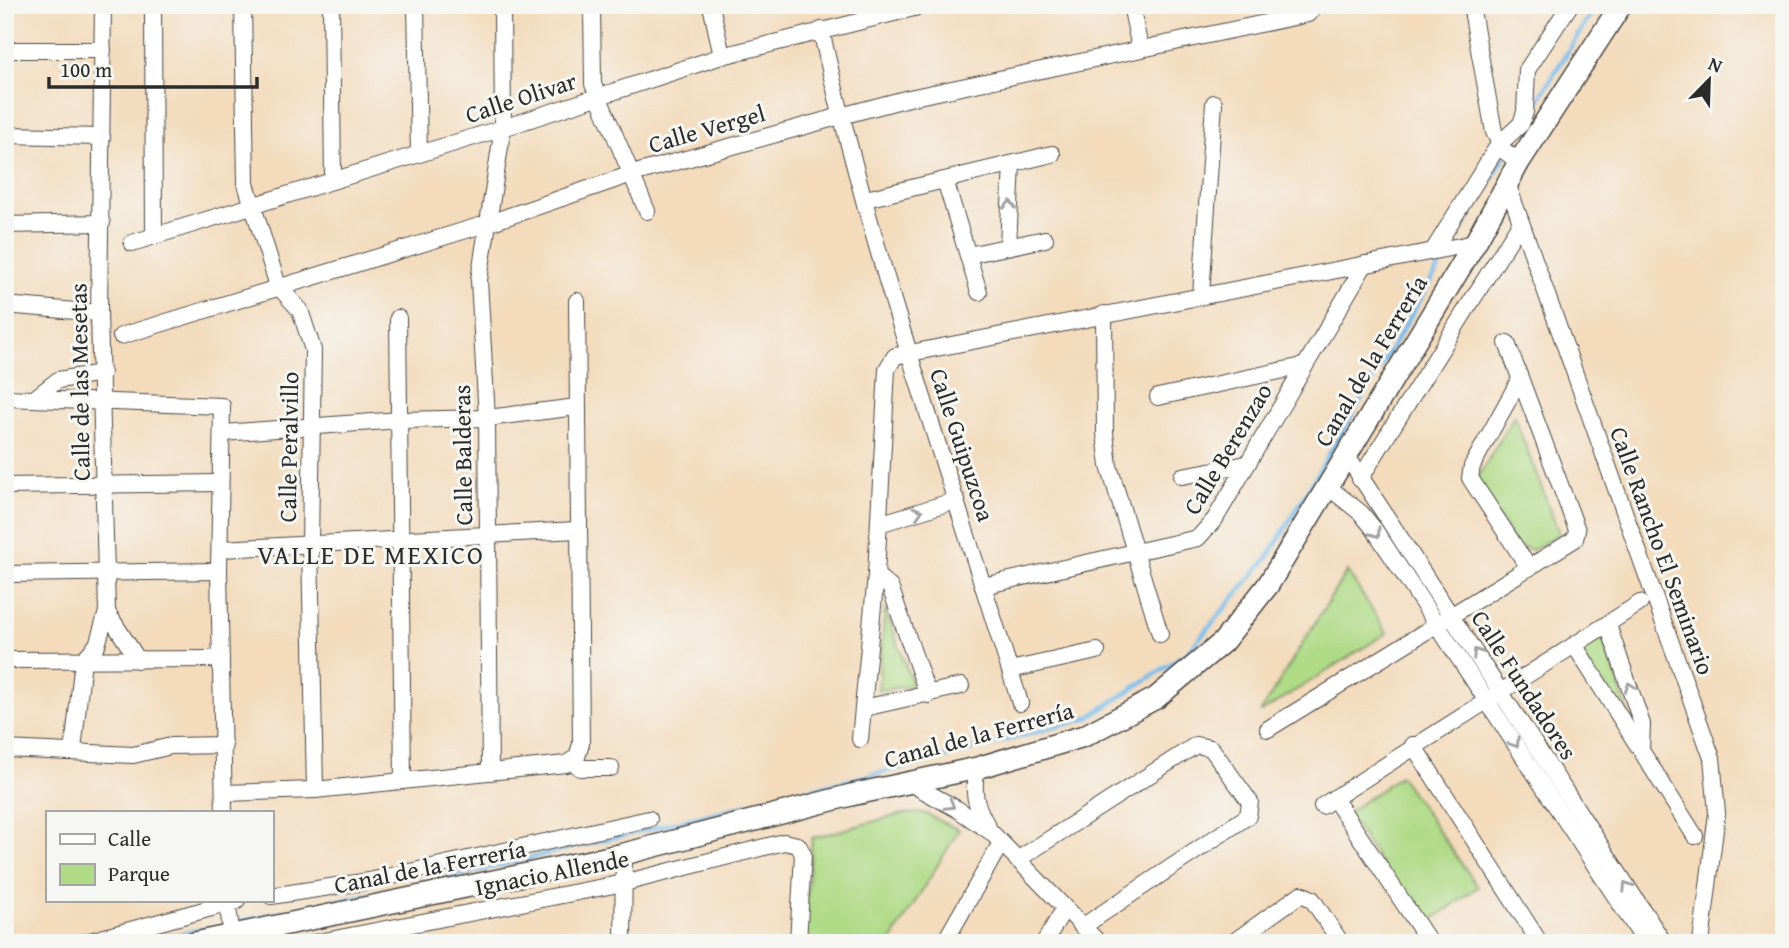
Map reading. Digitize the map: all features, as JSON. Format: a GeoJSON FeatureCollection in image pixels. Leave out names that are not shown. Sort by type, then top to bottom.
{"type":"FeatureCollection","features":[{"type":"Feature","properties":{"kind":"street","name":"Calle de las Mesetas"},"geometry":{"type":"LineString","coordinates":[[73,750],[83,660],[97,645],[107,612],[99,313],[103,5]]}},
{"type":"Feature","properties":{"kind":"street"},"geometry":{"type":"LineString","coordinates":[[153,5],[154,235]]}},
{"type":"Feature","properties":{"kind":"street","name":"Calle Peralvillo"},"geometry":{"type":"LineString","coordinates":[[243,5],[244,170],[252,205],[278,286],[300,310],[312,342],[314,380],[310,428],[310,545],[315,790]]}},
{"type":"Feature","properties":{"kind":"street"},"geometry":{"type":"LineString","coordinates":[[331,5],[333,180]]}},
{"type":"Feature","properties":{"kind":"street"},"geometry":{"type":"LineString","coordinates":[[416,5],[419,154]]}},
{"type":"Feature","properties":{"kind":"street","name":"Calle Balderas"},"geometry":{"type":"LineString","coordinates":[[490,772],[487,418],[479,280],[503,128],[502,5]]}},
{"type":"Feature","properties":{"kind":"street"},"geometry":{"type":"LineString","coordinates":[[592,5],[593,84],[648,211]]}},
{"type":"Feature","properties":{"kind":"street"},"geometry":{"type":"LineString","coordinates":[[711,5],[722,56]]}},
{"type":"Feature","properties":{"kind":"street","name":"Calle Olivar"},"geometry":{"type":"LineString","coordinates":[[132,243],[503,128],[722,56],[926,5]]}},
{"type":"Feature","properties":{"kind":"street"},"geometry":{"type":"LineString","coordinates":[[1130,5],[1140,48]]}},
{"type":"Feature","properties":{"kind":"street"},"geometry":{"type":"LineString","coordinates":[[1471,5],[1491,118],[1509,154]]}},
{"type":"Feature","properties":{"kind":"street"},"geometry":{"type":"LineString","coordinates":[[1433,251],[1509,154],[1525,112],[1527,70],[1570,5]]}},
{"type":"Feature","properties":{"kind":"street","name":"Canal de la Ferrería"},"geometry":{"type":"LineString","coordinates":[[195,943],[231,918],[624,854],[908,782],[977,768],[1097,730],[1156,698],[1223,642],[1253,606],[1475,243],[1507,183],[1509,154],[1621,5]]}},
{"type":"Feature","properties":{"kind":"street","name":"Calle Vergel"},"geometry":{"type":"LineString","coordinates":[[121,336],[489,223],[632,174],[841,116],[1140,48],[1308,14],[1316,6]]}},
{"type":"Feature","properties":{"kind":"street","name":"Calle Guipuzcoa"},"geometry":{"type":"LineString","coordinates":[[821,30],[841,116],[908,352],[1020,703]]}},
{"type":"Feature","properties":{"kind":"street"},"geometry":{"type":"LineString","coordinates":[[5,50],[103,50]]}},
{"type":"Feature","properties":{"kind":"street"},"geometry":{"type":"LineString","coordinates":[[1202,295],[1214,103]]}},
{"type":"Feature","properties":{"kind":"street"},"geometry":{"type":"LineString","coordinates":[[5,135],[102,137]]}},
{"type":"Feature","properties":{"kind":"street"},"geometry":{"type":"LineString","coordinates":[[866,199],[1052,154]]}},
{"type":"Feature","properties":{"kind":"street"},"geometry":{"type":"LineString","coordinates":[[1008,246],[1012,164]]}},
{"type":"Feature","properties":{"kind":"street"},"geometry":{"type":"LineString","coordinates":[[945,180],[979,292]]}},
{"type":"Feature","properties":{"kind":"street","name":"Calle Rancho El Seminario"},"geometry":{"type":"LineString","coordinates":[[1507,183],[1712,758],[1717,813],[1701,943]]}},
{"type":"Feature","properties":{"kind":"street"},"geometry":{"type":"LineString","coordinates":[[1360,479],[1521,222]]}},
{"type":"Feature","properties":{"kind":"street"},"geometry":{"type":"LineString","coordinates":[[5,225],[102,223]]}},
{"type":"Feature","properties":{"kind":"street"},"geometry":{"type":"LineString","coordinates":[[968,256],[1045,239]]}},
{"type":"Feature","properties":{"kind":"street"},"geometry":{"type":"LineString","coordinates":[[860,739],[876,575],[887,369],[895,356],[1475,243]]}},
{"type":"Feature","properties":{"kind":"street","name":"Calle Berenzao"},"geometry":{"type":"LineString","coordinates":[[983,586],[1198,538],[1215,519],[1365,264]]}},
{"type":"Feature","properties":{"kind":"street"},"geometry":{"type":"LineString","coordinates":[[575,759],[581,744],[577,301]]}},
{"type":"Feature","properties":{"kind":"street"},"geometry":{"type":"LineString","coordinates":[[5,305],[99,313]]}},
{"type":"Feature","properties":{"kind":"street"},"geometry":{"type":"LineString","coordinates":[[1104,314],[1107,450],[1160,634]]}},
{"type":"Feature","properties":{"kind":"street"},"geometry":{"type":"LineString","coordinates":[[398,318],[398,541],[404,781]]}},
{"type":"Feature","properties":{"kind":"street"},"geometry":{"type":"LineString","coordinates":[[1268,729],[1574,539],[1577,533],[1507,343]]}},
{"type":"Feature","properties":{"kind":"street"},"geometry":{"type":"LineString","coordinates":[[1158,397],[1303,366]]}},
{"type":"Feature","properties":{"kind":"street"},"geometry":{"type":"LineString","coordinates":[[35,398],[58,380],[102,373]]}},
{"type":"Feature","properties":{"kind":"street"},"geometry":{"type":"LineString","coordinates":[[1520,379],[1472,466],[1470,478],[1529,568]]}},
{"type":"Feature","properties":{"kind":"street"},"geometry":{"type":"LineString","coordinates":[[5,398],[103,399],[222,406],[219,571],[224,811]]}},
{"type":"Feature","properties":{"kind":"street"},"geometry":{"type":"LineString","coordinates":[[223,433],[400,419],[487,418],[577,407]]}},
{"type":"Feature","properties":{"kind":"street","name":"Calle Fundadores"},"geometry":{"type":"LineString","coordinates":[[1345,453],[1445,620],[1486,700],[1570,811],[1664,943]]}},
{"type":"Feature","properties":{"kind":"street"},"geometry":{"type":"LineString","coordinates":[[1182,476],[1247,464]]}},
{"type":"Feature","properties":{"kind":"street"},"geometry":{"type":"LineString","coordinates":[[5,486],[219,483]]}},
{"type":"Feature","properties":{"kind":"street","name":"Calle Fundadores"},"geometry":{"type":"LineString","coordinates":[[1327,486],[1368,521],[1502,691],[1646,943]]}},
{"type":"Feature","properties":{"kind":"street"},"geometry":{"type":"LineString","coordinates":[[879,524],[957,500]]}},
{"type":"Feature","properties":{"kind":"street"},"geometry":{"type":"LineString","coordinates":[[221,549],[577,530]]}},
{"type":"Feature","properties":{"kind":"street"},"geometry":{"type":"LineString","coordinates":[[5,574],[219,571]]}},
{"type":"Feature","properties":{"kind":"street"},"geometry":{"type":"LineString","coordinates":[[876,575],[890,587],[928,695]]}},
{"type":"Feature","properties":{"kind":"street"},"geometry":{"type":"LineString","coordinates":[[1430,943],[1328,802],[1413,745],[1640,603]]}},
{"type":"Feature","properties":{"kind":"street"},"geometry":{"type":"LineString","coordinates":[[107,612],[138,660]]}},
{"type":"Feature","properties":{"kind":"street"},"geometry":{"type":"LineString","coordinates":[[1608,625],[1642,724],[1641,750]]}},
{"type":"Feature","properties":{"kind":"street"},"geometry":{"type":"LineString","coordinates":[[1575,646],[1695,836]]}},
{"type":"Feature","properties":{"kind":"street"},"geometry":{"type":"LineString","coordinates":[[1010,670],[1097,650]]}},
{"type":"Feature","properties":{"kind":"street"},"geometry":{"type":"LineString","coordinates":[[5,660],[221,659]]}},
{"type":"Feature","properties":{"kind":"street"},"geometry":{"type":"LineString","coordinates":[[864,708],[961,686]]}},
{"type":"Feature","properties":{"kind":"street"},"geometry":{"type":"LineString","coordinates":[[1017,860],[1196,745],[1204,744],[1211,748],[1250,802],[1248,816],[1082,927]]}},
{"type":"Feature","properties":{"kind":"street"},"geometry":{"type":"LineString","coordinates":[[1413,745],[1541,943]]}},
{"type":"Feature","properties":{"kind":"street"},"geometry":{"type":"LineString","coordinates":[[5,749],[73,750],[133,755],[171,746],[224,746]]}},
{"type":"Feature","properties":{"kind":"street"},"geometry":{"type":"LineString","coordinates":[[575,759],[580,768],[611,768]]}},
{"type":"Feature","properties":{"kind":"street"},"geometry":{"type":"LineString","coordinates":[[224,793],[315,790],[490,772],[575,759]]}},
{"type":"Feature","properties":{"kind":"street"},"geometry":{"type":"LineString","coordinates":[[977,768],[972,789],[975,805],[996,838]]}},
{"type":"Feature","properties":{"kind":"street"},"geometry":{"type":"LineString","coordinates":[[908,782],[957,808],[996,838],[1099,943]]}},
{"type":"Feature","properties":{"kind":"street"},"geometry":{"type":"LineString","coordinates":[[273,895],[369,881],[649,819]]}},
{"type":"Feature","properties":{"kind":"street"},"geometry":{"type":"LineString","coordinates":[[944,943],[996,838]]}},
{"type":"Feature","properties":{"kind":"street","name":"Ignacio Allende"},"geometry":{"type":"LineString","coordinates":[[314,943],[397,935],[624,883],[784,842],[798,845],[803,854],[798,943]]}},
{"type":"Feature","properties":{"kind":"street"},"geometry":{"type":"LineString","coordinates":[[623,943],[624,854]]}},
{"type":"Feature","properties":{"kind":"street"},"geometry":{"type":"LineString","coordinates":[[1232,943],[1301,894],[1312,899],[1341,943]]}},
{"type":"Feature","properties":{"kind":"street"},"geometry":{"type":"LineString","coordinates":[[1044,943],[1064,909]]}},
{"type":"Feature","properties":{"kind":"street"},"geometry":{"type":"LineString","coordinates":[[83,943],[231,918]]}},
{"type":"Feature","properties":{"kind":"green space"},"geometry":{"type":"Polygon","coordinates":[[[1514,416],[1559,533],[1534,550],[1516,546],[1476,481],[1514,416]]]}},
{"type":"Feature","properties":{"kind":"green space"},"geometry":{"type":"Polygon","coordinates":[[[1347,571],[1387,633],[1260,713],[1347,571]]]}},
{"type":"Feature","properties":{"kind":"green space"},"geometry":{"type":"Polygon","coordinates":[[[885,608],[913,686],[878,690],[885,608]]]}},
{"type":"Feature","properties":{"kind":"green space"},"geometry":{"type":"Polygon","coordinates":[[[1603,638],[1631,721],[1579,654],[1603,638]]]}},
{"type":"Feature","properties":{"kind":"green space"},"geometry":{"type":"Polygon","coordinates":[[[1400,776],[1478,887],[1423,926],[1347,813],[1400,776]]]}},
{"type":"Feature","properties":{"kind":"green space"},"geometry":{"type":"Polygon","coordinates":[[[924,813],[959,830],[890,943],[803,943],[812,838],[902,814],[924,813]]]}},
{"type":"Feature","properties":{"kind":"waterway"},"geometry":{"type":"LineString","coordinates":[[1531,112],[1596,5]]}},
{"type":"Feature","properties":{"kind":"waterway"},"geometry":{"type":"LineString","coordinates":[[1454,242],[1505,156]]}},
{"type":"Feature","properties":{"kind":"waterway"},"geometry":{"type":"LineString","coordinates":[[235,922],[435,881],[937,759],[1088,718],[1187,653],[1269,556],[1448,252]]}},
{"type":"Feature","properties":{"kind":"waterway"},"geometry":{"type":"LineString","coordinates":[[138,943],[208,928]]}},
{"type":"Feature","properties":{"kind":"district","name":"VALLE DE MEXICO"},"geometry":{"type":"Point","coordinates":[371,555]}}]}
